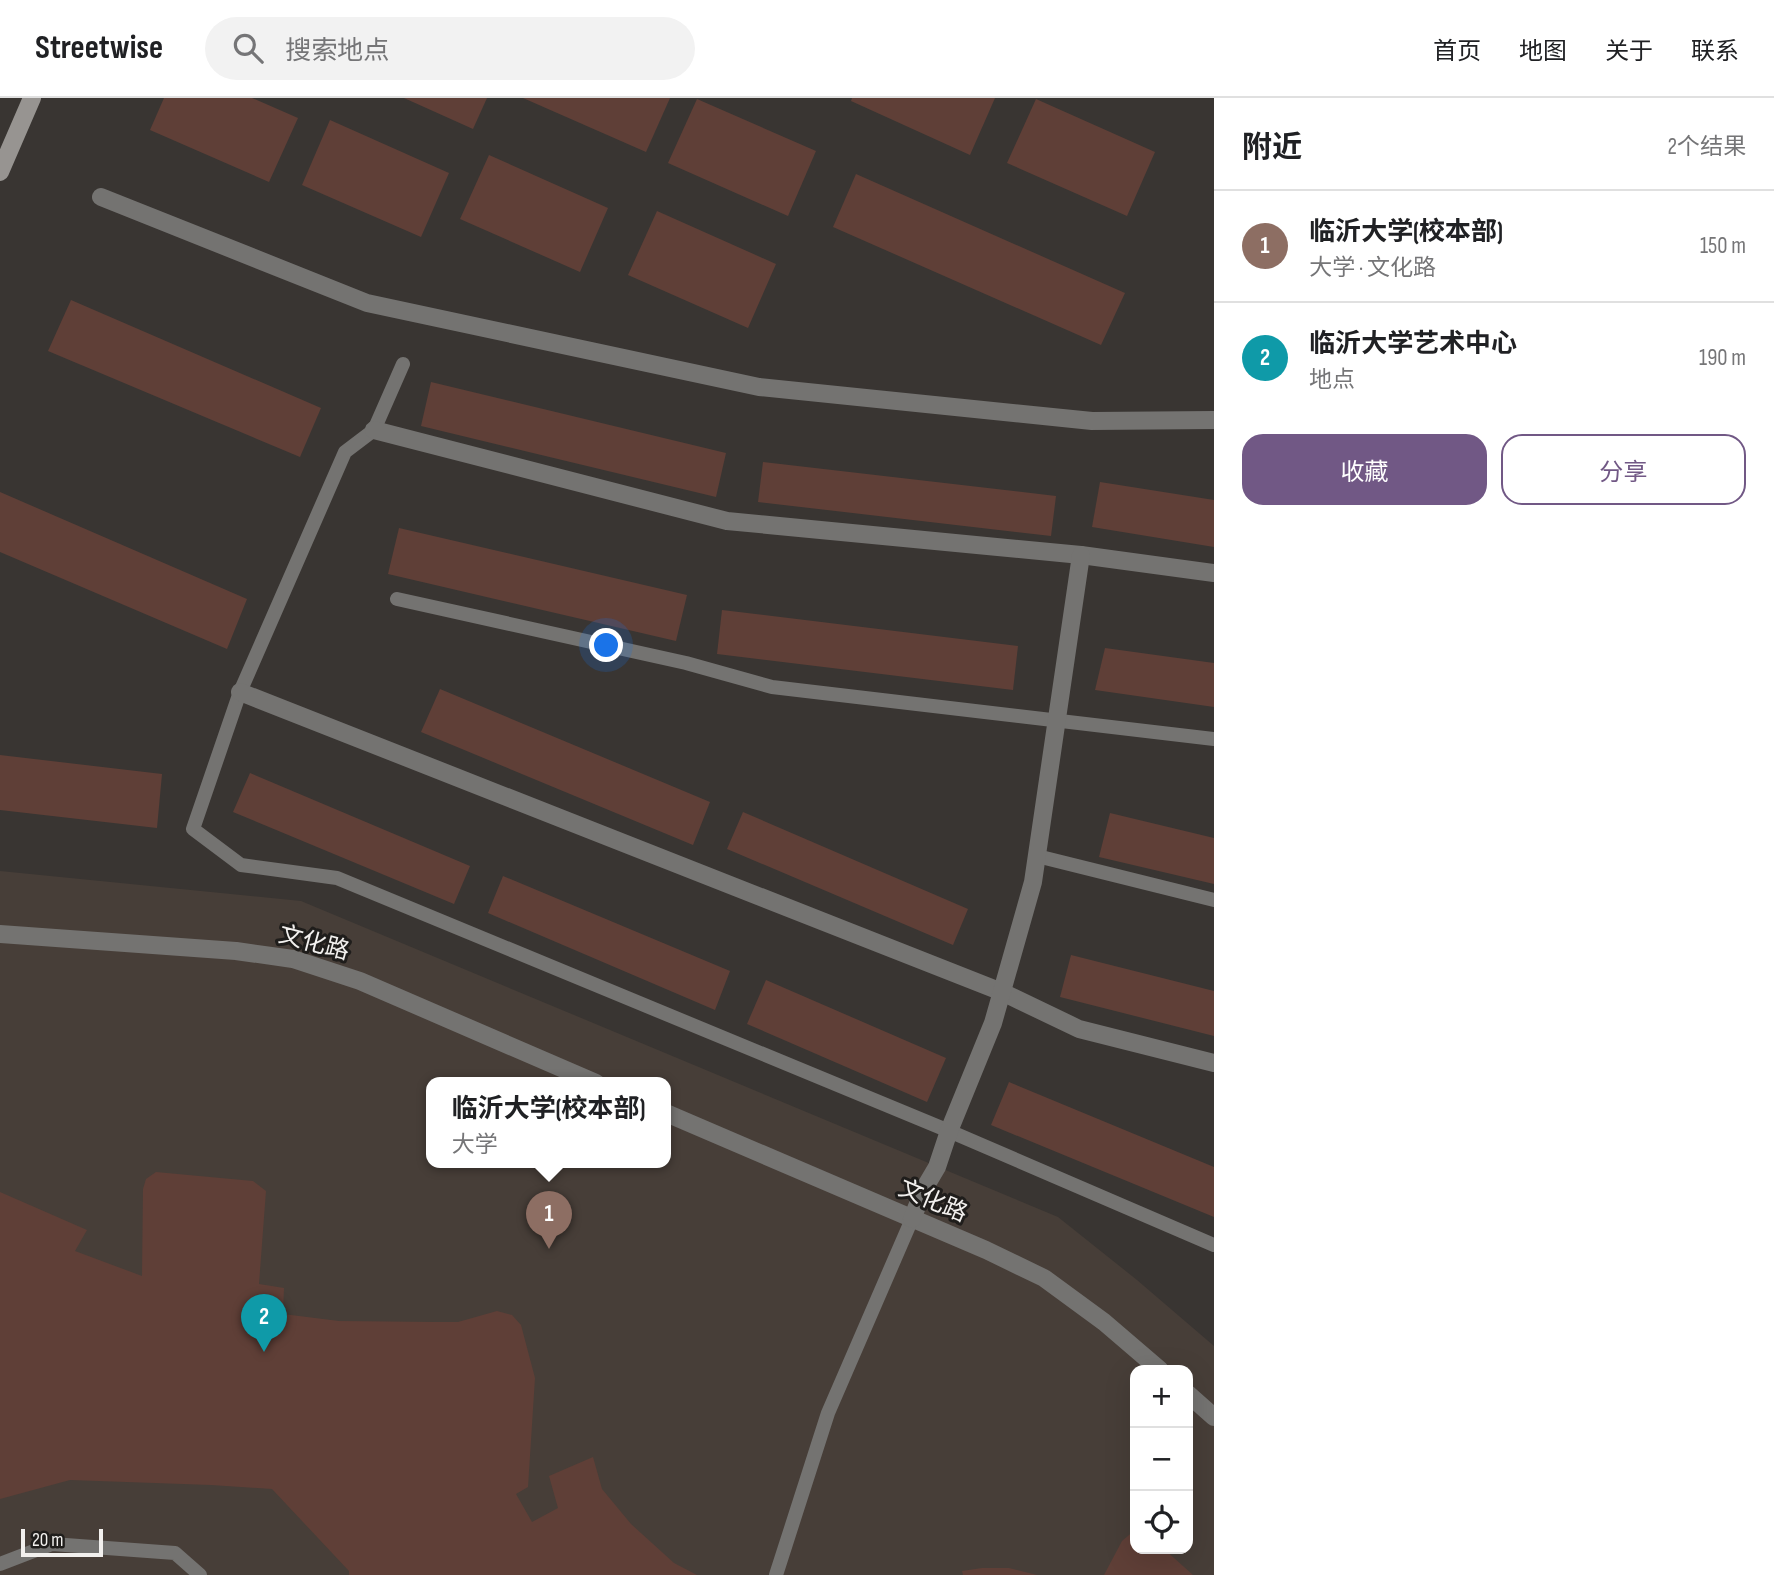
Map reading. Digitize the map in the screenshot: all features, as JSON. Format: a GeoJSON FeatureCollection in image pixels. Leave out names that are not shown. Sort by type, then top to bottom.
{"type":"FeatureCollection","features":[{"type":"Feature","properties":{"kind":"street"},"geometry":{"type":"LineString","coordinates":[[0,172],[32,98]]}},
{"type":"Feature","properties":{"kind":"street"},"geometry":{"type":"LineString","coordinates":[[101,197],[367,303],[759,387],[1092,421],[1214,420]]}},
{"type":"Feature","properties":{"kind":"street"},"geometry":{"type":"LineString","coordinates":[[374,430],[727,521],[1081,555],[1214,573]]}},
{"type":"Feature","properties":{"kind":"street"},"geometry":{"type":"LineString","coordinates":[[912,1219],[937,1167],[993,1023],[1033,882],[1081,555]]}},
{"type":"Feature","properties":{"kind":"street"},"geometry":{"type":"LineString","coordinates":[[240,692],[1002,992],[1079,1029],[1214,1063]]}},
{"type":"Feature","properties":{"kind":"street","name":"文化路"},"geometry":{"type":"LineString","coordinates":[[0,934],[236,951],[293,959],[360,981],[582,1077]]}},
{"type":"Feature","properties":{"kind":"street","name":"文化路"},"geometry":{"type":"LineString","coordinates":[[671,1115],[986,1250],[1044,1278],[1104,1322],[1154,1365]]}},
{"type":"Feature","properties":{"kind":"street"},"geometry":{"type":"LineString","coordinates":[[1193,1398],[1214,1417]]}},
{"type":"Feature","properties":{"kind":"lane"},"geometry":{"type":"LineString","coordinates":[[403,365],[374,430],[345,452],[240,692],[193,829],[241,865],[337,878],[949,1131],[1214,1245]]}},
{"type":"Feature","properties":{"kind":"lane"},"geometry":{"type":"LineString","coordinates":[[397,599],[686,663],[772,687],[1214,739]]}},
{"type":"Feature","properties":{"kind":"lane"},"geometry":{"type":"LineString","coordinates":[[1037,856],[1214,900]]}},
{"type":"Feature","properties":{"kind":"lane"},"geometry":{"type":"LineString","coordinates":[[776,1575],[828,1413],[912,1219]]}},
{"type":"Feature","properties":{"kind":"lane"},"geometry":{"type":"LineString","coordinates":[[0,1564],[52,1544],[175,1553],[200,1575]]}},
{"type":"Feature","properties":{"kind":"shaded area"},"geometry":{"type":"Polygon","coordinates":[[[0,871],[301,901],[1058,1217],[1214,1346],[1214,1575],[0,1575],[0,871]]]}},
{"type":"Feature","properties":{"kind":"building"},"geometry":{"type":"Polygon","coordinates":[[[164,98],[252,98],[298,118],[269,182],[150,130],[164,98]]]}},
{"type":"Feature","properties":{"kind":"building"},"geometry":{"type":"Polygon","coordinates":[[[404,98],[487,98],[473,129],[404,98]]]}},
{"type":"Feature","properties":{"kind":"building"},"geometry":{"type":"Polygon","coordinates":[[[523,98],[670,98],[646,152],[523,98]]]}},
{"type":"Feature","properties":{"kind":"building"},"geometry":{"type":"Polygon","coordinates":[[[852,98],[995,98],[970,155],[851,101],[852,98]]]}},
{"type":"Feature","properties":{"kind":"building"},"geometry":{"type":"Polygon","coordinates":[[[697,99],[816,151],[788,216],[668,163],[697,99]]]}},
{"type":"Feature","properties":{"kind":"building"},"geometry":{"type":"Polygon","coordinates":[[[1036,99],[1155,152],[1127,216],[1007,163],[1036,99]]]}},
{"type":"Feature","properties":{"kind":"building"},"geometry":{"type":"Polygon","coordinates":[[[330,120],[449,173],[421,237],[302,185],[330,120]]]}},
{"type":"Feature","properties":{"kind":"building"},"geometry":{"type":"Polygon","coordinates":[[[489,155],[608,208],[580,272],[460,219],[489,155]]]}},
{"type":"Feature","properties":{"kind":"building"},"geometry":{"type":"Polygon","coordinates":[[[856,174],[1125,293],[1101,345],[833,227],[856,174]]]}},
{"type":"Feature","properties":{"kind":"building"},"geometry":{"type":"Polygon","coordinates":[[[657,211],[776,264],[748,328],[628,275],[657,211]]]}},
{"type":"Feature","properties":{"kind":"building"},"geometry":{"type":"Polygon","coordinates":[[[71,300],[321,408],[300,457],[48,351],[71,300]]]}},
{"type":"Feature","properties":{"kind":"building"},"geometry":{"type":"Polygon","coordinates":[[[431,382],[726,453],[716,497],[421,426],[431,382]]]}},
{"type":"Feature","properties":{"kind":"building"},"geometry":{"type":"Polygon","coordinates":[[[763,462],[1056,496],[1051,536],[758,502],[763,462]]]}},
{"type":"Feature","properties":{"kind":"building"},"geometry":{"type":"Polygon","coordinates":[[[1100,482],[1214,500],[1214,547],[1092,527],[1100,482]]]}},
{"type":"Feature","properties":{"kind":"building"},"geometry":{"type":"Polygon","coordinates":[[[0,492],[247,599],[227,649],[0,552],[0,492]]]}},
{"type":"Feature","properties":{"kind":"building"},"geometry":{"type":"Polygon","coordinates":[[[399,528],[687,595],[676,641],[388,574],[399,528]]]}},
{"type":"Feature","properties":{"kind":"building"},"geometry":{"type":"Polygon","coordinates":[[[722,610],[1018,646],[1013,690],[717,654],[722,610]]]}},
{"type":"Feature","properties":{"kind":"building"},"geometry":{"type":"Polygon","coordinates":[[[1105,648],[1214,663],[1214,707],[1095,690],[1105,648]]]}},
{"type":"Feature","properties":{"kind":"building"},"geometry":{"type":"Polygon","coordinates":[[[440,689],[710,802],[693,845],[421,732],[440,689]]]}},
{"type":"Feature","properties":{"kind":"building"},"geometry":{"type":"Polygon","coordinates":[[[0,755],[162,774],[157,828],[0,810],[0,755]]]}},
{"type":"Feature","properties":{"kind":"building"},"geometry":{"type":"Polygon","coordinates":[[[250,773],[470,866],[454,904],[233,812],[250,773]]]}},
{"type":"Feature","properties":{"kind":"building"},"geometry":{"type":"Polygon","coordinates":[[[743,812],[968,909],[953,945],[727,849],[743,812]]]}},
{"type":"Feature","properties":{"kind":"building"},"geometry":{"type":"Polygon","coordinates":[[[1110,813],[1214,838],[1214,884],[1099,857],[1110,813]]]}},
{"type":"Feature","properties":{"kind":"building"},"geometry":{"type":"Polygon","coordinates":[[[503,876],[730,971],[715,1010],[488,913],[503,876]]]}},
{"type":"Feature","properties":{"kind":"building"},"geometry":{"type":"Polygon","coordinates":[[[1071,955],[1214,991],[1214,1036],[1060,997],[1071,955]]]}},
{"type":"Feature","properties":{"kind":"building"},"geometry":{"type":"Polygon","coordinates":[[[766,980],[946,1058],[927,1102],[747,1024],[766,980]]]}},
{"type":"Feature","properties":{"kind":"building"},"geometry":{"type":"Polygon","coordinates":[[[1009,1082],[1214,1167],[1214,1217],[991,1125],[1009,1082]]]}},
{"type":"Feature","properties":{"kind":"building"},"geometry":{"type":"Polygon","coordinates":[[[156,1172],[253,1181],[266,1191],[259,1284],[284,1288],[283,1314],[339,1321],[435,1322],[458,1322],[497,1311],[512,1315],[521,1325],[535,1378],[528,1487],[516,1494],[532,1522],[558,1508],[549,1476],[593,1457],[602,1489],[631,1524],[674,1563],[697,1575],[349,1575],[349,1571],[272,1489],[70,1480],[0,1499],[0,1192],[87,1230],[75,1251],[142,1276],[143,1189],[146,1179],[156,1172]]]}},
{"type":"Feature","properties":{"kind":"building"},"geometry":{"type":"Polygon","coordinates":[[[1130,1534],[1130,1554],[1170,1554],[1193,1575],[1104,1575],[1122,1541],[1130,1534]]]}},
{"type":"Feature","properties":{"kind":"building"},"geometry":{"type":"Polygon","coordinates":[[[1009,1568],[1037,1575],[963,1575],[962,1571],[1009,1568]]]}},
{"type":"Feature","properties":{"kind":"place","name":"临沂大学(校本部)"},"geometry":{"type":"Point","coordinates":[549,1249]}},
{"type":"Feature","properties":{"kind":"place","name":"临沂大学艺术中心"},"geometry":{"type":"Point","coordinates":[264,1352]}}]}
